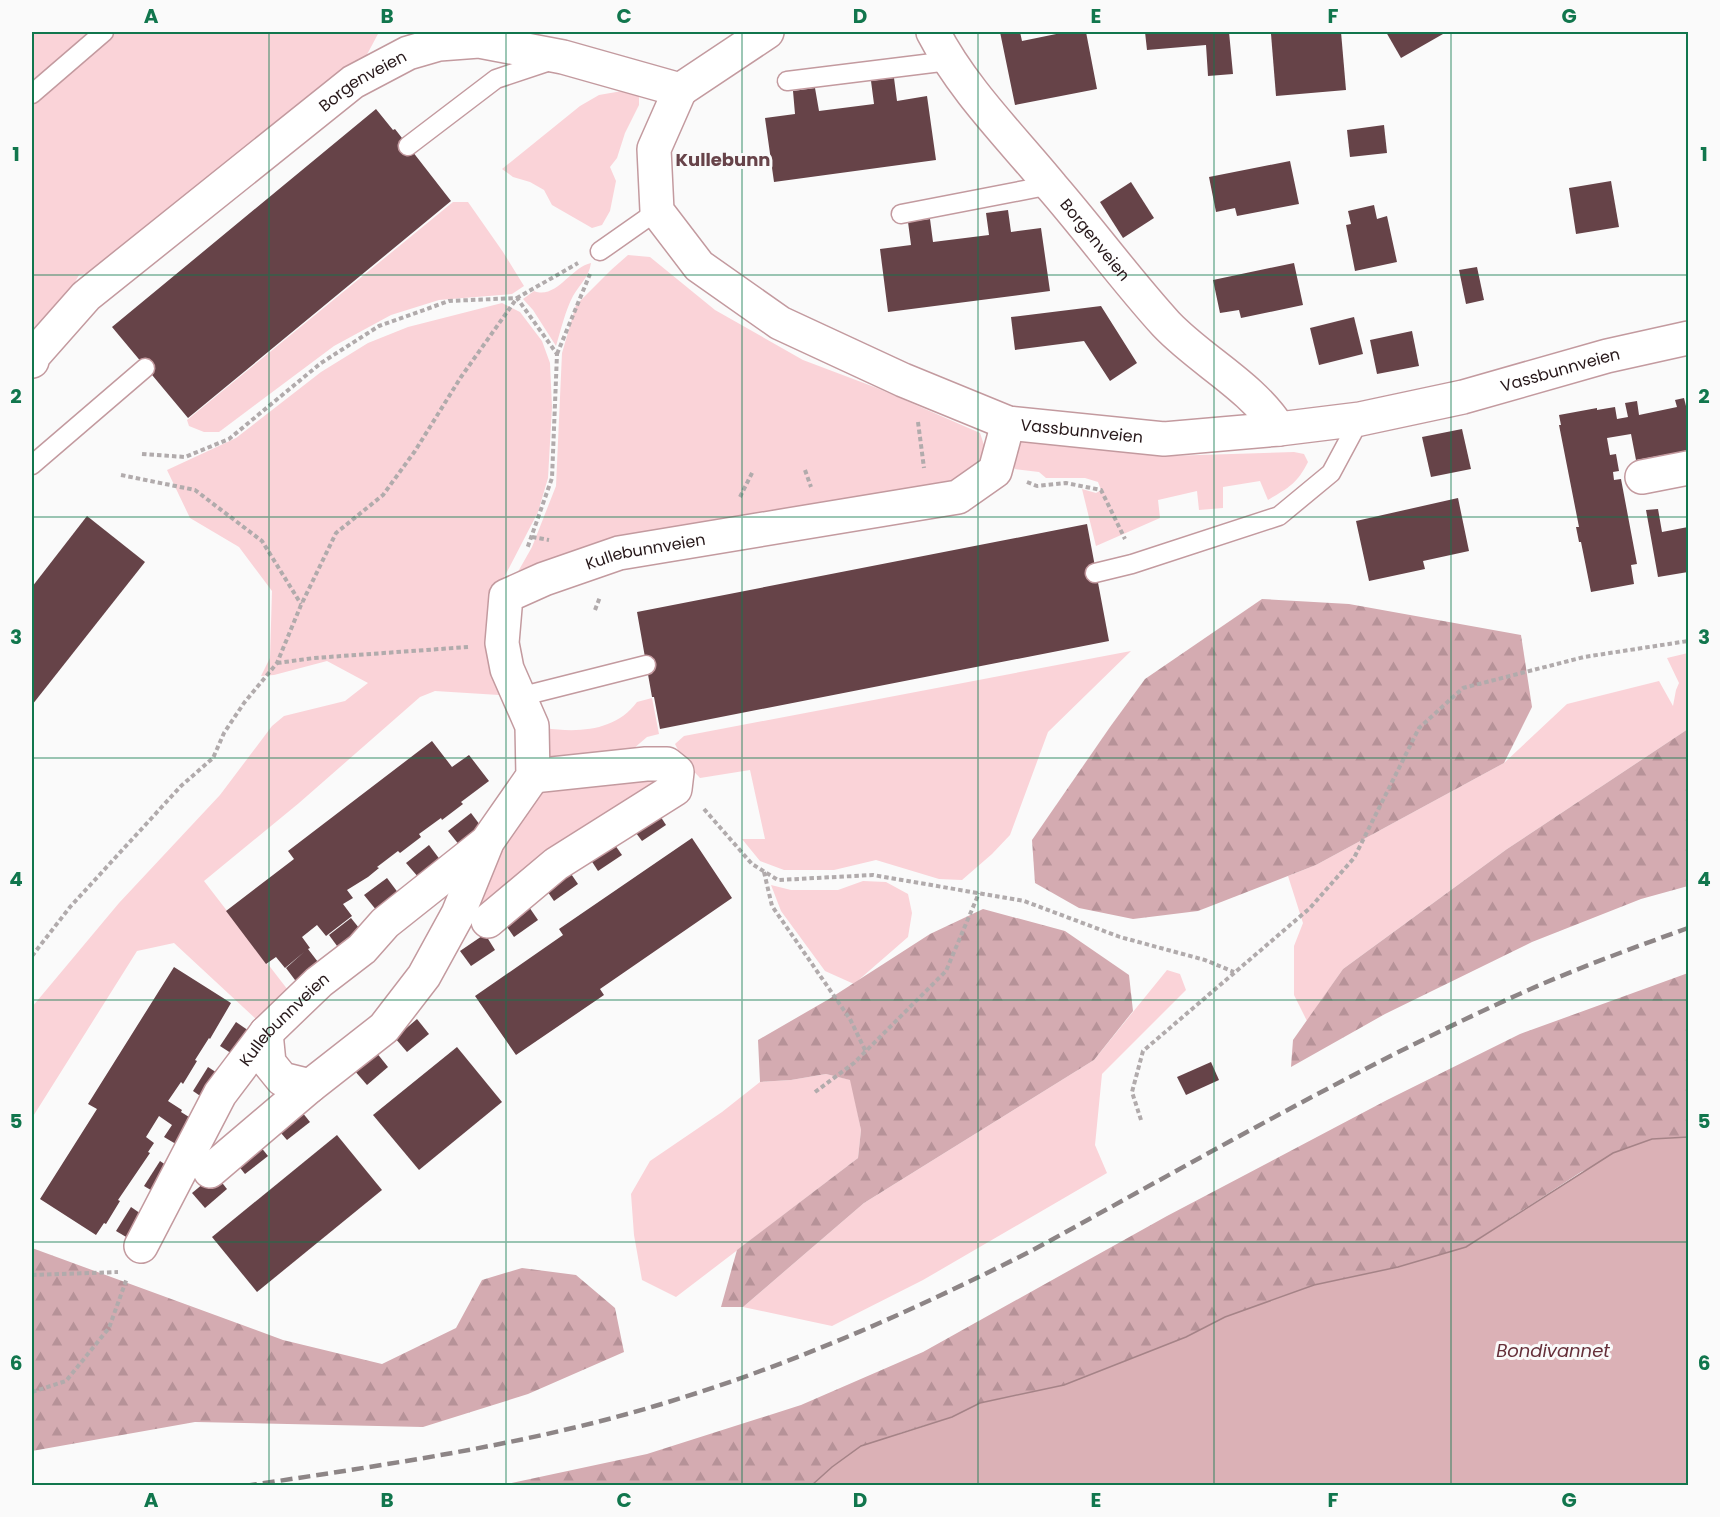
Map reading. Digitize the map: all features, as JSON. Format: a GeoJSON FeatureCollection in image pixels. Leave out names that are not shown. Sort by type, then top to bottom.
{"type":"FeatureCollection","features":[{"type":"Feature","properties":{"kind":"street"},"geometry":{"type":"LineString","coordinates":[[657,211],[654,149],[680,90],[767,32]]}},
{"type":"Feature","properties":{"kind":"street","name":"Borgenveien"},"geometry":{"type":"LineString","coordinates":[[933,32],[949,61],[1010,139],[1052,185],[1166,323],[1191,348],[1262,405],[1279,429]]}},
{"type":"Feature","properties":{"kind":"street","name":"Borgenveien"},"geometry":{"type":"LineString","coordinates":[[32,361],[33,356],[86,296],[353,82],[408,53],[439,44],[479,41],[563,57],[680,90]]}},
{"type":"Feature","properties":{"kind":"street","name":"Vassbunnveien"},"geometry":{"type":"LineString","coordinates":[[657,211],[699,266],[780,323],[903,380],[1008,423],[1164,439],[1360,419],[1463,397],[1607,356],[1689,338]]}},
{"type":"Feature","properties":{"kind":"street"},"geometry":{"type":"LineString","coordinates":[[995,471],[1008,423]]}},
{"type":"Feature","properties":{"kind":"street"},"geometry":{"type":"LineString","coordinates":[[1642,477],[1689,468]]}},
{"type":"Feature","properties":{"kind":"street","name":"Kullebunnveien"},"geometry":{"type":"LineString","coordinates":[[506,596],[544,579],[619,553],[958,497],[995,471]]}},
{"type":"Feature","properties":{"kind":"street"},"geometry":{"type":"LineString","coordinates":[[488,921],[556,864],[675,789],[677,772],[667,764],[646,764],[533,776],[532,726],[507,669],[502,643],[506,596]]}},
{"type":"Feature","properties":{"kind":"street","name":"Kullebunnveien"},"geometry":{"type":"LineString","coordinates":[[210,1171],[310,1086],[384,1028],[424,976],[458,914],[487,842],[533,776]]}},
{"type":"Feature","properties":{"kind":"street","name":"Kullebunnveien"},"geometry":{"type":"LineString","coordinates":[[135,1259],[220,1094],[266,1033],[319,982],[362,949],[385,923],[487,842]]}},
{"type":"Feature","properties":{"kind":"street"},"geometry":{"type":"LineString","coordinates":[[266,1033],[269,1063],[282,1079],[310,1086]]}},
{"type":"Feature","properties":{"kind":"lane"},"geometry":{"type":"LineString","coordinates":[[32,94],[104,32]]}},
{"type":"Feature","properties":{"kind":"lane"},"geometry":{"type":"LineString","coordinates":[[408,146],[496,79],[563,57]]}},
{"type":"Feature","properties":{"kind":"lane"},"geometry":{"type":"LineString","coordinates":[[787,81],[949,61]]}},
{"type":"Feature","properties":{"kind":"lane"},"geometry":{"type":"LineString","coordinates":[[901,214],[1052,185]]}},
{"type":"Feature","properties":{"kind":"lane"},"geometry":{"type":"LineString","coordinates":[[600,251],[657,211]]}},
{"type":"Feature","properties":{"kind":"lane"},"geometry":{"type":"LineString","coordinates":[[32,465],[145,368]]}},
{"type":"Feature","properties":{"kind":"lane"},"geometry":{"type":"LineString","coordinates":[[1095,573],[1132,564],[1279,516],[1330,473],[1360,419]]}},
{"type":"Feature","properties":{"kind":"lane"},"geometry":{"type":"LineString","coordinates":[[519,697],[646,665]]}},
{"type":"Feature","properties":{"kind":"path"},"geometry":{"type":"LineString","coordinates":[[32,956],[78,898],[181,786],[213,758],[224,733],[244,703],[277,663],[301,604],[336,533],[382,495],[415,451],[460,376],[517,298],[600,251]]}},
{"type":"Feature","properties":{"kind":"path"},"geometry":{"type":"LineString","coordinates":[[506,596],[532,537],[552,478],[557,354],[600,251]]}},
{"type":"Feature","properties":{"kind":"path"},"geometry":{"type":"LineString","coordinates":[[517,298],[557,354]]}},
{"type":"Feature","properties":{"kind":"path"},"geometry":{"type":"LineString","coordinates":[[142,454],[184,457],[229,439],[321,363],[379,326],[449,302],[517,298]]}},
{"type":"Feature","properties":{"kind":"path"},"geometry":{"type":"LineString","coordinates":[[912,383],[929,502]]}},
{"type":"Feature","properties":{"kind":"path"},"geometry":{"type":"LineString","coordinates":[[995,471],[1037,486],[1066,483],[1101,490],[1124,535]]}},
{"type":"Feature","properties":{"kind":"path"},"geometry":{"type":"LineString","coordinates":[[122,475],[195,490],[262,541],[301,604]]}},
{"type":"Feature","properties":{"kind":"path"},"geometry":{"type":"LineString","coordinates":[[1141,1120],[1132,1092],[1143,1051],[1310,908],[1354,858],[1419,728],[1463,688],[1584,657],[1689,641]]}},
{"type":"Feature","properties":{"kind":"path"},"geometry":{"type":"LineString","coordinates":[[277,663],[502,643]]}},
{"type":"Feature","properties":{"kind":"path"},"geometry":{"type":"LineString","coordinates":[[677,772],[712,819],[752,864],[778,880],[873,874],[1024,901],[1119,938],[1205,960],[1234,972]]}},
{"type":"Feature","properties":{"kind":"path"},"geometry":{"type":"LineString","coordinates":[[764,871],[772,906],[850,1019],[866,1052]]}},
{"type":"Feature","properties":{"kind":"path"},"geometry":{"type":"LineString","coordinates":[[815,1092],[866,1052],[946,971],[980,893]]}},
{"type":"Feature","properties":{"kind":"path"},"geometry":{"type":"LineString","coordinates":[[32,1275],[135,1259],[109,1328],[66,1381],[32,1392]]}},
{"type":"Feature","properties":{"kind":"shaded area"},"geometry":{"type":"Polygon","coordinates":[[[32,32],[379,32],[363,62],[111,267],[79,275],[66,298],[32,334],[32,32]]]}},
{"type":"Feature","properties":{"kind":"shaded area"},"geometry":{"type":"Polygon","coordinates":[[[622,91],[639,95],[639,105],[625,133],[617,158],[610,167],[616,181],[610,211],[602,225],[592,228],[552,205],[544,190],[530,182],[513,177],[502,169],[580,106],[599,95],[622,91]]]}},
{"type":"Feature","properties":{"kind":"shaded area"},"geometry":{"type":"Polygon","coordinates":[[[453,202],[468,202],[524,286],[512,294],[439,300],[391,315],[334,346],[219,432],[204,432],[189,426],[187,420],[453,202]]]}},
{"type":"Feature","properties":{"kind":"shaded area"},"geometry":{"type":"Polygon","coordinates":[[[628,255],[650,257],[715,310],[803,360],[877,388],[980,433],[988,457],[961,481],[515,577],[532,547],[556,486],[562,353],[576,305],[628,255]]]}},
{"type":"Feature","properties":{"kind":"shaded area"},"geometry":{"type":"Polygon","coordinates":[[[591,263],[570,302],[556,346],[533,310],[523,299],[534,291],[542,293],[549,291],[577,270],[591,263]]]}},
{"type":"Feature","properties":{"kind":"shaded area"},"geometry":{"type":"Polygon","coordinates":[[[502,303],[520,312],[542,341],[550,363],[552,407],[548,478],[538,512],[494,597],[491,665],[499,695],[435,691],[420,697],[299,803],[204,881],[291,994],[257,1020],[174,943],[137,951],[32,1118],[32,1007],[119,903],[220,795],[272,726],[284,716],[345,701],[368,683],[327,661],[274,675],[261,676],[270,658],[272,591],[239,547],[190,518],[167,470],[236,438],[321,372],[368,343],[408,327],[502,303]]]}},
{"type":"Feature","properties":{"kind":"shaded area"},"geometry":{"type":"Polygon","coordinates":[[[1023,439],[1167,456],[1294,452],[1304,454],[1308,462],[1300,476],[1291,485],[1268,500],[1260,481],[1223,487],[1223,508],[1199,510],[1197,491],[1158,500],[1160,518],[1096,546],[1082,489],[1096,493],[1101,490],[1098,482],[1085,478],[1046,478],[1039,472],[1015,469],[1013,452],[1023,439]]]}},
{"type":"Feature","properties":{"kind":"shaded area"},"geometry":{"type":"Polygon","coordinates":[[[1131,651],[1048,732],[1010,835],[962,880],[939,879],[876,860],[834,870],[784,870],[760,861],[742,839],[765,839],[750,770],[700,778],[683,760],[675,744],[684,736],[1131,651]]]}},
{"type":"Feature","properties":{"kind":"shaded area"},"geometry":{"type":"Polygon","coordinates":[[[1688,653],[1688,729],[1507,849],[1343,969],[1307,1021],[1294,995],[1294,946],[1303,923],[1288,876],[1316,865],[1504,763],[1567,704],[1659,681],[1673,706],[1679,683],[1667,658],[1688,653]]]}},
{"type":"Feature","properties":{"kind":"shaded area"},"geometry":{"type":"Polygon","coordinates":[[[652,698],[659,734],[647,737],[616,759],[585,763],[546,758],[545,728],[583,730],[595,728],[618,719],[637,702],[652,698]]]}},
{"type":"Feature","properties":{"kind":"shaded area"},"geometry":{"type":"Polygon","coordinates":[[[660,778],[657,785],[484,912],[471,909],[532,790],[660,778]]]}},
{"type":"Feature","properties":{"kind":"shaded area"},"geometry":{"type":"Polygon","coordinates":[[[863,881],[886,882],[908,894],[912,913],[908,937],[854,984],[825,971],[781,911],[771,885],[791,890],[838,890],[863,881]]]}},
{"type":"Feature","properties":{"kind":"shaded area"},"geometry":{"type":"Polygon","coordinates":[[[1167,970],[1180,974],[1186,990],[1102,1074],[1095,1145],[1107,1173],[923,1280],[832,1326],[743,1307],[864,1203],[1094,1060],[1167,970]]]}},
{"type":"Feature","properties":{"kind":"shaded area"},"geometry":{"type":"Polygon","coordinates":[[[826,1074],[851,1080],[861,1130],[858,1158],[676,1297],[642,1280],[634,1235],[631,1194],[650,1161],[722,1112],[760,1082],[826,1074]]]}},
{"type":"Feature","properties":{"kind":"green space"},"geometry":{"type":"Polygon","coordinates":[[[1262,599],[1349,604],[1521,635],[1532,707],[1504,763],[1316,865],[1198,911],[1133,919],[1079,908],[1035,883],[1032,840],[1145,679],[1262,599]]]}},
{"type":"Feature","properties":{"kind":"green space"},"geometry":{"type":"Polygon","coordinates":[[[1688,729],[1688,886],[1641,899],[1532,942],[1385,1014],[1291,1067],[1293,1040],[1343,969],[1507,849],[1688,729]]]}},
{"type":"Feature","properties":{"kind":"green space"},"geometry":{"type":"Polygon","coordinates":[[[983,909],[1065,931],[1129,975],[1133,1011],[1094,1060],[864,1203],[743,1307],[721,1307],[737,1250],[858,1158],[861,1130],[850,1080],[826,1074],[760,1082],[758,1040],[829,999],[930,934],[983,909]]]}},
{"type":"Feature","properties":{"kind":"green space"},"geometry":{"type":"Polygon","coordinates":[[[1688,973],[1688,1137],[1652,1139],[1581,1172],[1466,1247],[1398,1267],[1314,1285],[1225,1317],[1186,1337],[1064,1385],[980,1403],[952,1417],[900,1433],[832,1467],[812,1485],[497,1486],[647,1454],[801,1405],[923,1352],[1167,1216],[1387,1100],[1520,1034],[1688,973]]]}},
{"type":"Feature","properties":{"kind":"green space"},"geometry":{"type":"Polygon","coordinates":[[[32,1248],[283,1340],[382,1364],[456,1328],[482,1280],[522,1268],[576,1275],[615,1308],[624,1352],[528,1394],[423,1427],[195,1422],[32,1451],[32,1248]]]}},
{"type":"Feature","properties":{"kind":"water","name":"Bondivannet"},"geometry":{"type":"Polygon","coordinates":[[[1688,1137],[1688,1485],[812,1485],[861,1446],[952,1417],[980,1403],[1064,1385],[1186,1337],[1225,1317],[1314,1285],[1398,1267],[1466,1247],[1613,1153],[1652,1139],[1688,1137]]]}},
{"type":"Feature","properties":{"kind":"building"},"geometry":{"type":"Polygon","coordinates":[[[1000,32],[1020,32],[1022,41],[1066,32],[1086,32],[1097,89],[1015,105],[1000,32]]]}},
{"type":"Feature","properties":{"kind":"building"},"geometry":{"type":"Polygon","coordinates":[[[1145,32],[1229,32],[1233,74],[1208,76],[1206,45],[1147,50],[1145,32]]]}},
{"type":"Feature","properties":{"kind":"building"},"geometry":{"type":"Polygon","coordinates":[[[1341,32],[1346,90],[1276,96],[1271,34],[1341,32]]]}},
{"type":"Feature","properties":{"kind":"building"},"geometry":{"type":"Polygon","coordinates":[[[1386,32],[1442,32],[1443,34],[1401,58],[1386,32]]]}},
{"type":"Feature","properties":{"kind":"building"},"geometry":{"type":"Polygon","coordinates":[[[894,78],[897,101],[927,96],[936,160],[774,182],[765,118],[795,114],[793,91],[815,88],[819,111],[874,104],[871,81],[894,78]]]}},
{"type":"Feature","properties":{"kind":"building"},"geometry":{"type":"Polygon","coordinates":[[[376,109],[393,130],[395,129],[451,201],[188,418],[112,327],[376,109]]]}},
{"type":"Feature","properties":{"kind":"building"},"geometry":{"type":"Polygon","coordinates":[[[1384,125],[1387,153],[1350,157],[1347,130],[1384,125]]]}},
{"type":"Feature","properties":{"kind":"building"},"geometry":{"type":"Polygon","coordinates":[[[1290,161],[1299,204],[1237,216],[1235,208],[1216,212],[1209,177],[1290,161]]]}},
{"type":"Feature","properties":{"kind":"building"},"geometry":{"type":"Polygon","coordinates":[[[1611,181],[1619,227],[1576,234],[1569,188],[1611,181]]]}},
{"type":"Feature","properties":{"kind":"building"},"geometry":{"type":"Polygon","coordinates":[[[1131,182],[1154,218],[1123,238],[1100,202],[1131,182]]]}},
{"type":"Feature","properties":{"kind":"building"},"geometry":{"type":"Polygon","coordinates":[[[1374,205],[1377,219],[1387,216],[1397,262],[1355,271],[1346,225],[1351,224],[1348,211],[1374,205]]]}},
{"type":"Feature","properties":{"kind":"building"},"geometry":{"type":"Polygon","coordinates":[[[1008,210],[1011,232],[1041,228],[1050,291],[888,312],[880,249],[911,245],[908,222],[930,219],[933,242],[989,235],[986,213],[1008,210]]]}},
{"type":"Feature","properties":{"kind":"building"},"geometry":{"type":"Polygon","coordinates":[[[1294,263],[1303,305],[1241,318],[1239,310],[1220,313],[1213,280],[1294,263]]]}},
{"type":"Feature","properties":{"kind":"building"},"geometry":{"type":"Polygon","coordinates":[[[1477,267],[1484,300],[1466,304],[1459,270],[1477,267]]]}},
{"type":"Feature","properties":{"kind":"building"},"geometry":{"type":"Polygon","coordinates":[[[1101,306],[1137,363],[1110,381],[1084,341],[1015,350],[1011,317],[1101,306]]]}},
{"type":"Feature","properties":{"kind":"building"},"geometry":{"type":"Polygon","coordinates":[[[1354,317],[1363,354],[1319,365],[1310,328],[1354,317]]]}},
{"type":"Feature","properties":{"kind":"building"},"geometry":{"type":"Polygon","coordinates":[[[1412,331],[1419,366],[1377,374],[1370,340],[1412,331]]]}},
{"type":"Feature","properties":{"kind":"building"},"geometry":{"type":"Polygon","coordinates":[[[1684,398],[1686,406],[1688,405],[1688,450],[1684,451],[1685,457],[1670,459],[1669,454],[1636,460],[1631,434],[1607,438],[1610,455],[1616,454],[1619,471],[1613,472],[1614,480],[1621,479],[1637,564],[1631,565],[1634,584],[1591,592],[1576,527],[1579,527],[1559,415],[1615,407],[1617,419],[1628,417],[1625,403],[1637,401],[1639,415],[1677,407],[1675,400],[1684,398]]]}},
{"type":"Feature","properties":{"kind":"building"},"geometry":{"type":"Polygon","coordinates":[[[1462,429],[1471,469],[1431,477],[1422,437],[1462,429]]]}},
{"type":"Feature","properties":{"kind":"building"},"geometry":{"type":"Polygon","coordinates":[[[1458,498],[1469,551],[1423,561],[1425,569],[1369,581],[1356,521],[1458,498]]]}},
{"type":"Feature","properties":{"kind":"building"},"geometry":{"type":"Polygon","coordinates":[[[1658,509],[1662,532],[1688,527],[1688,572],[1658,577],[1646,510],[1658,509]]]}},
{"type":"Feature","properties":{"kind":"building"},"geometry":{"type":"Polygon","coordinates":[[[87,516],[145,562],[32,705],[32,587],[87,516]]]}},
{"type":"Feature","properties":{"kind":"building"},"geometry":{"type":"Polygon","coordinates":[[[1087,524],[1109,641],[660,729],[637,612],[1087,524]]]}},
{"type":"Feature","properties":{"kind":"building"},"geometry":{"type":"Polygon","coordinates":[[[432,741],[452,767],[469,755],[489,781],[442,820],[441,818],[419,834],[421,837],[400,853],[398,851],[368,877],[347,890],[353,898],[343,904],[352,916],[326,936],[317,925],[302,937],[321,966],[298,984],[286,968],[304,952],[285,968],[276,957],[266,964],[226,911],[294,859],[288,851],[432,741]]]}},
{"type":"Feature","properties":{"kind":"building"},"geometry":{"type":"Polygon","coordinates":[[[655,808],[666,825],[642,841],[630,825],[655,808]]]}},
{"type":"Feature","properties":{"kind":"building"},"geometry":{"type":"Polygon","coordinates":[[[471,813],[483,829],[460,846],[448,831],[471,813]]]}},
{"type":"Feature","properties":{"kind":"building"},"geometry":{"type":"Polygon","coordinates":[[[610,838],[622,855],[598,871],[587,854],[610,838]]]}},
{"type":"Feature","properties":{"kind":"building"},"geometry":{"type":"Polygon","coordinates":[[[692,838],[732,898],[600,989],[604,995],[516,1055],[475,996],[563,935],[559,929],[692,838]]]}},
{"type":"Feature","properties":{"kind":"building"},"geometry":{"type":"Polygon","coordinates":[[[429,845],[441,861],[419,878],[406,863],[429,845]]]}},
{"type":"Feature","properties":{"kind":"building"},"geometry":{"type":"Polygon","coordinates":[[[567,868],[578,884],[554,901],[543,885],[567,868]]]}},
{"type":"Feature","properties":{"kind":"building"},"geometry":{"type":"Polygon","coordinates":[[[387,878],[399,894],[377,911],[364,895],[387,878]]]}},
{"type":"Feature","properties":{"kind":"building"},"geometry":{"type":"Polygon","coordinates":[[[527,904],[538,920],[514,937],[503,921],[527,904]]]}},
{"type":"Feature","properties":{"kind":"building"},"geometry":{"type":"Polygon","coordinates":[[[351,918],[363,933],[340,950],[329,935],[351,918]]]}},
{"type":"Feature","properties":{"kind":"building"},"geometry":{"type":"Polygon","coordinates":[[[485,934],[495,950],[471,966],[460,951],[485,934]]]}},
{"type":"Feature","properties":{"kind":"building"},"geometry":{"type":"Polygon","coordinates":[[[174,967],[231,1003],[195,1060],[197,1061],[183,1084],[181,1082],[168,1101],[197,1122],[181,1147],[164,1137],[172,1125],[159,1116],[146,1137],[154,1143],[148,1152],[150,1153],[118,1200],[120,1201],[106,1224],[104,1223],[96,1235],[40,1199],[97,1109],[88,1104],[174,967]]]}},
{"type":"Feature","properties":{"kind":"building"},"geometry":{"type":"Polygon","coordinates":[[[417,1019],[429,1034],[407,1052],[395,1038],[417,1019]]]}},
{"type":"Feature","properties":{"kind":"building"},"geometry":{"type":"Polygon","coordinates":[[[236,1022],[252,1033],[237,1057],[220,1046],[236,1022]]]}},
{"type":"Feature","properties":{"kind":"building"},"geometry":{"type":"Polygon","coordinates":[[[457,1047],[502,1102],[419,1170],[373,1115],[457,1047]]]}},
{"type":"Feature","properties":{"kind":"building"},"geometry":{"type":"Polygon","coordinates":[[[376,1052],[388,1067],[367,1085],[354,1070],[376,1052]]]}},
{"type":"Feature","properties":{"kind":"building"},"geometry":{"type":"Polygon","coordinates":[[[1211,1062],[1219,1080],[1186,1095],[1177,1077],[1211,1062]]]}},
{"type":"Feature","properties":{"kind":"building"},"geometry":{"type":"Polygon","coordinates":[[[208,1067],[225,1078],[209,1102],[193,1091],[208,1067]]]}},
{"type":"Feature","properties":{"kind":"building"},"geometry":{"type":"Polygon","coordinates":[[[298,1107],[310,1122],[287,1140],[274,1125],[298,1107]]]}},
{"type":"Feature","properties":{"kind":"building"},"geometry":{"type":"Polygon","coordinates":[[[337,1135],[382,1190],[257,1292],[212,1237],[337,1135]]]}},
{"type":"Feature","properties":{"kind":"building"},"geometry":{"type":"Polygon","coordinates":[[[256,1141],[268,1156],[245,1174],[233,1159],[256,1141]]]}},
{"type":"Feature","properties":{"kind":"building"},"geometry":{"type":"Polygon","coordinates":[[[160,1161],[176,1172],[161,1196],[144,1186],[160,1161]]]}},
{"type":"Feature","properties":{"kind":"building"},"geometry":{"type":"Polygon","coordinates":[[[215,1174],[227,1189],[205,1208],[192,1193],[215,1174]]]}},
{"type":"Feature","properties":{"kind":"building"},"geometry":{"type":"Polygon","coordinates":[[[131,1207],[147,1218],[133,1241],[116,1231],[131,1207]]]}},
{"type":"Feature","properties":{"kind":"railway"},"geometry":{"type":"LineString","coordinates":[[245,1486],[452,1453],[554,1432],[605,1420],[704,1391],[800,1356],[895,1316],[1033,1250],[1272,1118],[1453,1025],[1558,977],[1688,928]]}},
{"type":"Feature","properties":{"kind":"district","name":"Kullebunn"},"geometry":{"type":"Point","coordinates":[723,160]}}]}
